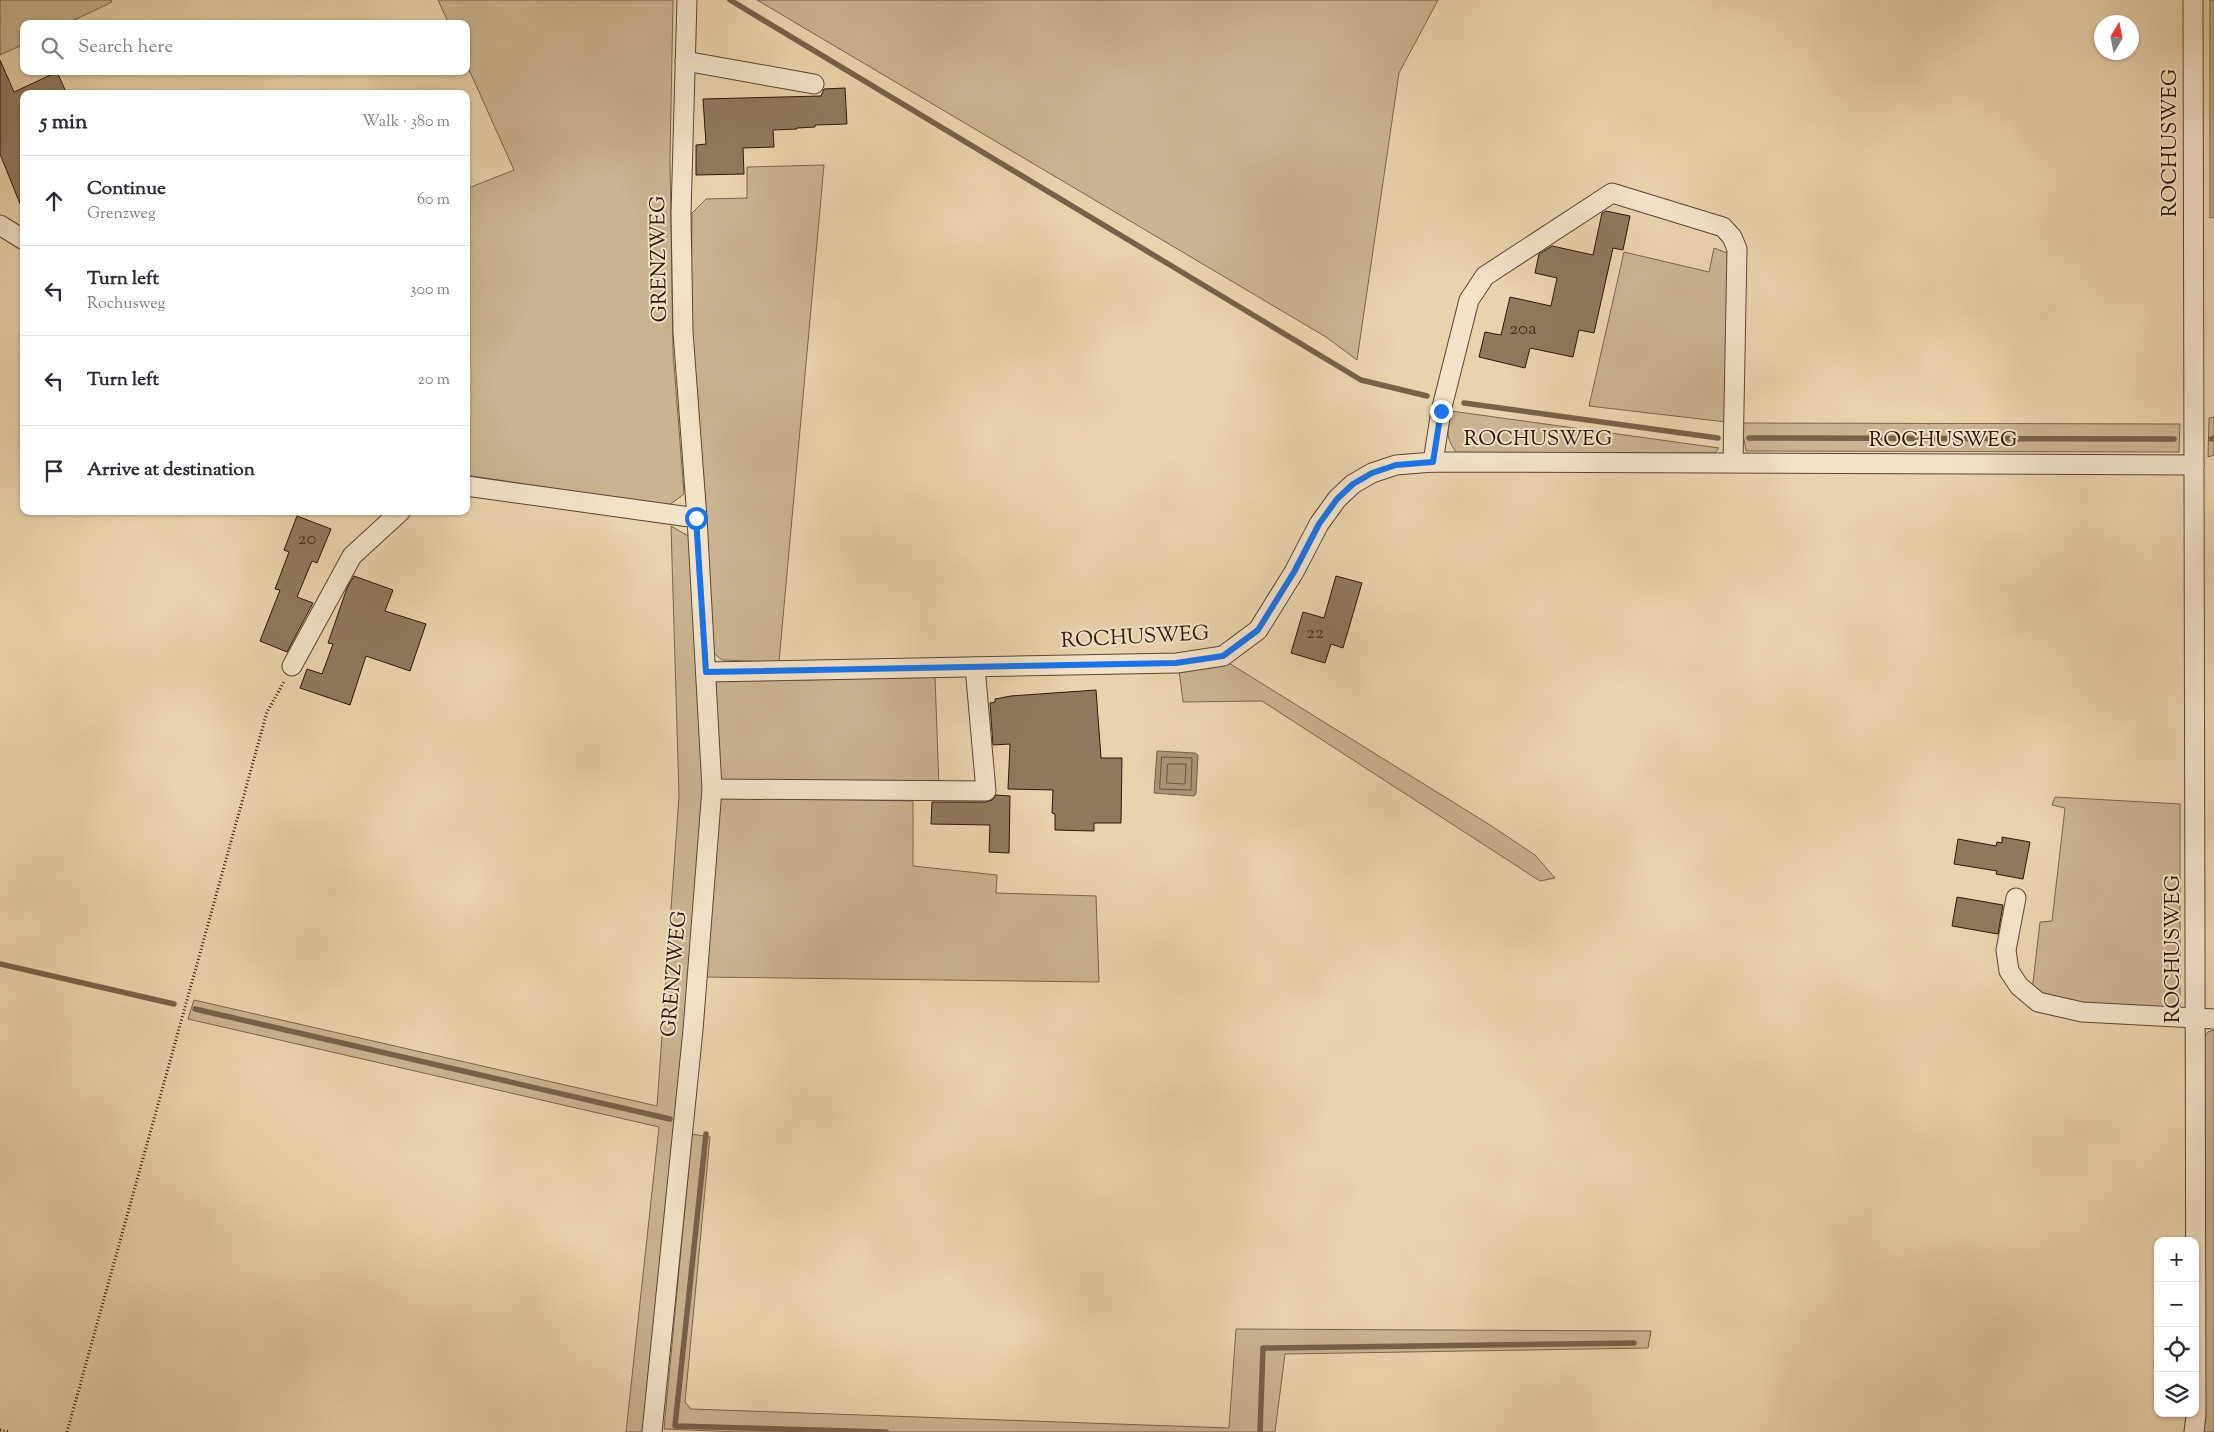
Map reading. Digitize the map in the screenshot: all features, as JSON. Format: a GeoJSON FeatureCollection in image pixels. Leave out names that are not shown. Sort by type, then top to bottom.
{"type":"FeatureCollection","features":[{"type":"Feature","properties":{"kind":"street","name":"GRENZWEG"},"geometry":{"type":"LineString","coordinates":[[652,1432],[694,1030],[712,789],[683,312],[681,214],[687,0]]}},
{"type":"Feature","properties":{"kind":"street","name":"ROCHUSWEG"},"geometry":{"type":"LineString","coordinates":[[2194,0],[2194,465],[2205,1019],[2196,1415],[2194,1432]]}},
{"type":"Feature","properties":{"kind":"street"},"geometry":{"type":"LineString","coordinates":[[686,61],[814,84]]}},
{"type":"Feature","properties":{"kind":"street"},"geometry":{"type":"LineString","coordinates":[[1433,462],[1441,411],[1469,300],[1485,276],[1612,193],[1722,227],[1732,237],[1737,250],[1733,462]]}},
{"type":"Feature","properties":{"kind":"street"},"geometry":{"type":"LineString","coordinates":[[0,225],[20,238]]}},
{"type":"Feature","properties":{"kind":"street","name":"ROCHUSWEG"},"geometry":{"type":"LineString","coordinates":[[706,672],[1176,663],[1223,656],[1258,630],[1294,572],[1319,524],[1337,499],[1353,484],[1372,473],[1396,465],[1433,462],[1733,462],[2194,465]]}},
{"type":"Feature","properties":{"kind":"street"},"geometry":{"type":"LineString","coordinates":[[470,487],[696,518]]}},
{"type":"Feature","properties":{"kind":"street"},"geometry":{"type":"LineString","coordinates":[[292,666],[352,556],[397,515]]}},
{"type":"Feature","properties":{"kind":"street"},"geometry":{"type":"LineString","coordinates":[[712,789],[986,791],[975,667]]}},
{"type":"Feature","properties":{"kind":"street"},"geometry":{"type":"LineString","coordinates":[[2016,898],[2006,950],[2009,971],[2019,986],[2038,1002],[2082,1012],[2205,1019]]}},
{"type":"Feature","properties":{"kind":"path"},"geometry":{"type":"LineString","coordinates":[[67,1432],[267,712],[292,666]]}},
{"type":"Feature","properties":{"kind":"path"},"geometry":{"type":"LineString","coordinates":[[0,1430],[10,1432]]}},
{"type":"Feature","properties":{"kind":"shaded area"},"geometry":{"type":"Polygon","coordinates":[[[0,0],[111,0],[112,2],[74,20],[20,20],[20,46],[0,55],[0,0]]]}},
{"type":"Feature","properties":{"kind":"shaded area"},"geometry":{"type":"Polygon","coordinates":[[[438,0],[673,0],[670,159],[673,352],[684,494],[668,506],[470,476],[470,187],[514,170],[470,72],[470,20],[447,20],[438,0]]]}},
{"type":"Feature","properties":{"kind":"shaded area"},"geometry":{"type":"Polygon","coordinates":[[[757,0],[1438,0],[1399,73],[1357,360],[1326,337],[757,0]]]}},
{"type":"Feature","properties":{"kind":"shaded area"},"geometry":{"type":"Polygon","coordinates":[[[2210,0],[2214,0],[2214,217],[2210,218],[2210,0]]]}},
{"type":"Feature","properties":{"kind":"shaded area"},"geometry":{"type":"Polygon","coordinates":[[[824,165],[779,662],[722,660],[709,649],[691,333],[692,213],[706,199],[747,198],[747,167],[824,165]]]}},
{"type":"Feature","properties":{"kind":"shaded area"},"geometry":{"type":"Polygon","coordinates":[[[1714,248],[1730,254],[1726,422],[1589,406],[1624,252],[1709,272],[1714,248]]]}},
{"type":"Feature","properties":{"kind":"shaded area"},"geometry":{"type":"Polygon","coordinates":[[[1451,411],[1719,448],[1715,453],[1457,453],[1450,443],[1448,434],[1451,411]]]}},
{"type":"Feature","properties":{"kind":"shaded area"},"geometry":{"type":"Polygon","coordinates":[[[2214,417],[2214,455],[2208,457],[2209,418],[2214,417]]]}},
{"type":"Feature","properties":{"kind":"shaded area"},"geometry":{"type":"Polygon","coordinates":[[[1741,423],[2180,424],[2179,452],[1746,451],[1741,423]]]}},
{"type":"Feature","properties":{"kind":"shaded area"},"geometry":{"type":"Polygon","coordinates":[[[671,526],[690,537],[705,789],[686,1029],[646,1432],[626,1432],[659,1127],[188,1019],[194,1000],[657,1106],[679,796],[671,526]]]}},
{"type":"Feature","properties":{"kind":"shaded area"},"geometry":{"type":"Polygon","coordinates":[[[1224,660],[1490,825],[1535,855],[1555,878],[1540,881],[1262,701],[1183,702],[1179,670],[1224,660]]]}},
{"type":"Feature","properties":{"kind":"shaded area"},"geometry":{"type":"Polygon","coordinates":[[[718,676],[805,680],[935,676],[939,787],[716,783],[711,690],[718,676]]]}},
{"type":"Feature","properties":{"kind":"shaded area"},"geometry":{"type":"Polygon","coordinates":[[[718,797],[913,801],[913,866],[997,875],[996,893],[1096,896],[1099,982],[705,977],[718,797]]]}},
{"type":"Feature","properties":{"kind":"shaded area"},"geometry":{"type":"Polygon","coordinates":[[[2055,797],[2180,804],[2180,1007],[2169,1011],[2082,1005],[2032,991],[2040,922],[2052,921],[2065,808],[2052,805],[2055,797]]]}},
{"type":"Feature","properties":{"kind":"shaded area"},"geometry":{"type":"Polygon","coordinates":[[[2214,1030],[2214,1432],[2202,1432],[2203,1039],[2208,1032],[2214,1030]]]}},
{"type":"Feature","properties":{"kind":"shaded area"},"geometry":{"type":"Polygon","coordinates":[[[692,1134],[710,1137],[685,1402],[691,1409],[1229,1428],[1236,1329],[1651,1331],[1648,1348],[1285,1354],[1275,1432],[738,1432],[664,1429],[692,1134]]]}},
{"type":"Feature","properties":{"kind":"water"},"geometry":{"type":"Polygon","coordinates":[[[1157,751],[1195,753],[1198,755],[1196,794],[1194,796],[1154,793],[1157,751]]]}},
{"type":"Feature","properties":{"kind":"building"},"geometry":{"type":"Polygon","coordinates":[[[0,60],[14,92],[51,75],[58,75],[65,90],[20,90],[20,204],[0,154],[0,60]]]}},
{"type":"Feature","properties":{"kind":"building"},"geometry":{"type":"Polygon","coordinates":[[[845,88],[847,124],[815,125],[815,127],[773,130],[774,147],[743,148],[744,174],[696,175],[696,145],[706,144],[703,99],[821,96],[824,89],[845,88]]]}},
{"type":"Feature","properties":{"kind":"building"},"geometry":{"type":"Polygon","coordinates":[[[1606,211],[1630,216],[1623,250],[1613,248],[1594,333],[1579,330],[1573,357],[1530,348],[1525,368],[1479,357],[1485,332],[1501,335],[1510,297],[1551,306],[1557,278],[1535,273],[1539,254],[1552,246],[1593,255],[1602,213],[1606,211]]]}},
{"type":"Feature","properties":{"kind":"building"},"geometry":{"type":"Polygon","coordinates":[[[297,516],[331,529],[317,563],[312,561],[297,597],[313,603],[287,652],[260,641],[280,590],[275,589],[289,552],[284,550],[297,516]]]}},
{"type":"Feature","properties":{"kind":"building"},"geometry":{"type":"Polygon","coordinates":[[[354,576],[393,590],[385,611],[426,624],[410,671],[366,656],[350,705],[300,688],[307,669],[322,674],[333,644],[328,643],[347,588],[354,576]]]}},
{"type":"Feature","properties":{"kind":"building"},"geometry":{"type":"Polygon","coordinates":[[[1336,576],[1362,583],[1343,648],[1331,644],[1325,663],[1291,653],[1303,612],[1324,618],[1336,576]]]}},
{"type":"Feature","properties":{"kind":"building"},"geometry":{"type":"Polygon","coordinates":[[[1096,690],[1101,758],[1122,758],[1121,823],[1094,823],[1094,831],[1055,830],[1055,814],[1052,813],[1053,790],[1008,789],[1010,744],[993,745],[990,703],[995,702],[995,699],[1011,696],[1096,690]]]}},
{"type":"Feature","properties":{"kind":"building"},"geometry":{"type":"Polygon","coordinates":[[[996,795],[1010,796],[1009,853],[989,852],[990,825],[931,824],[932,802],[986,802],[992,800],[996,795]]]}},
{"type":"Feature","properties":{"kind":"building"},"geometry":{"type":"Polygon","coordinates":[[[2002,837],[2030,842],[2023,879],[1996,874],[1997,871],[1954,864],[1958,839],[1996,846],[1997,842],[2002,843],[2002,837]]]}},
{"type":"Feature","properties":{"kind":"building"},"geometry":{"type":"Polygon","coordinates":[[[1957,897],[2003,905],[1998,934],[1952,926],[1957,897]]]}},
{"type":"Feature","properties":{"kind":"waterway"},"geometry":{"type":"LineString","coordinates":[[730,0],[1361,380],[1427,396]]}},
{"type":"Feature","properties":{"kind":"waterway"},"geometry":{"type":"LineString","coordinates":[[1464,403],[1718,438]]}},
{"type":"Feature","properties":{"kind":"waterway"},"geometry":{"type":"LineString","coordinates":[[1749,438],[2174,439]]}},
{"type":"Feature","properties":{"kind":"waterway"},"geometry":{"type":"LineString","coordinates":[[0,964],[174,1004]]}},
{"type":"Feature","properties":{"kind":"waterway"},"geometry":{"type":"LineString","coordinates":[[195,1009],[670,1119]]}},
{"type":"Feature","properties":{"kind":"waterway"},"geometry":{"type":"LineString","coordinates":[[706,1134],[675,1426],[886,1432]]}},
{"type":"Feature","properties":{"kind":"waterway"},"geometry":{"type":"LineString","coordinates":[[1260,1432],[1263,1348],[1634,1343]]}},
{"type":"Feature","properties":{"kind":"route"},"geometry":{"type":"LineString","coordinates":[[696,518],[706,672],[1176,663],[1223,656],[1258,630],[1294,572],[1319,524],[1337,499],[1353,484],[1372,473],[1396,465],[1433,462],[1441,411]]}}]}
